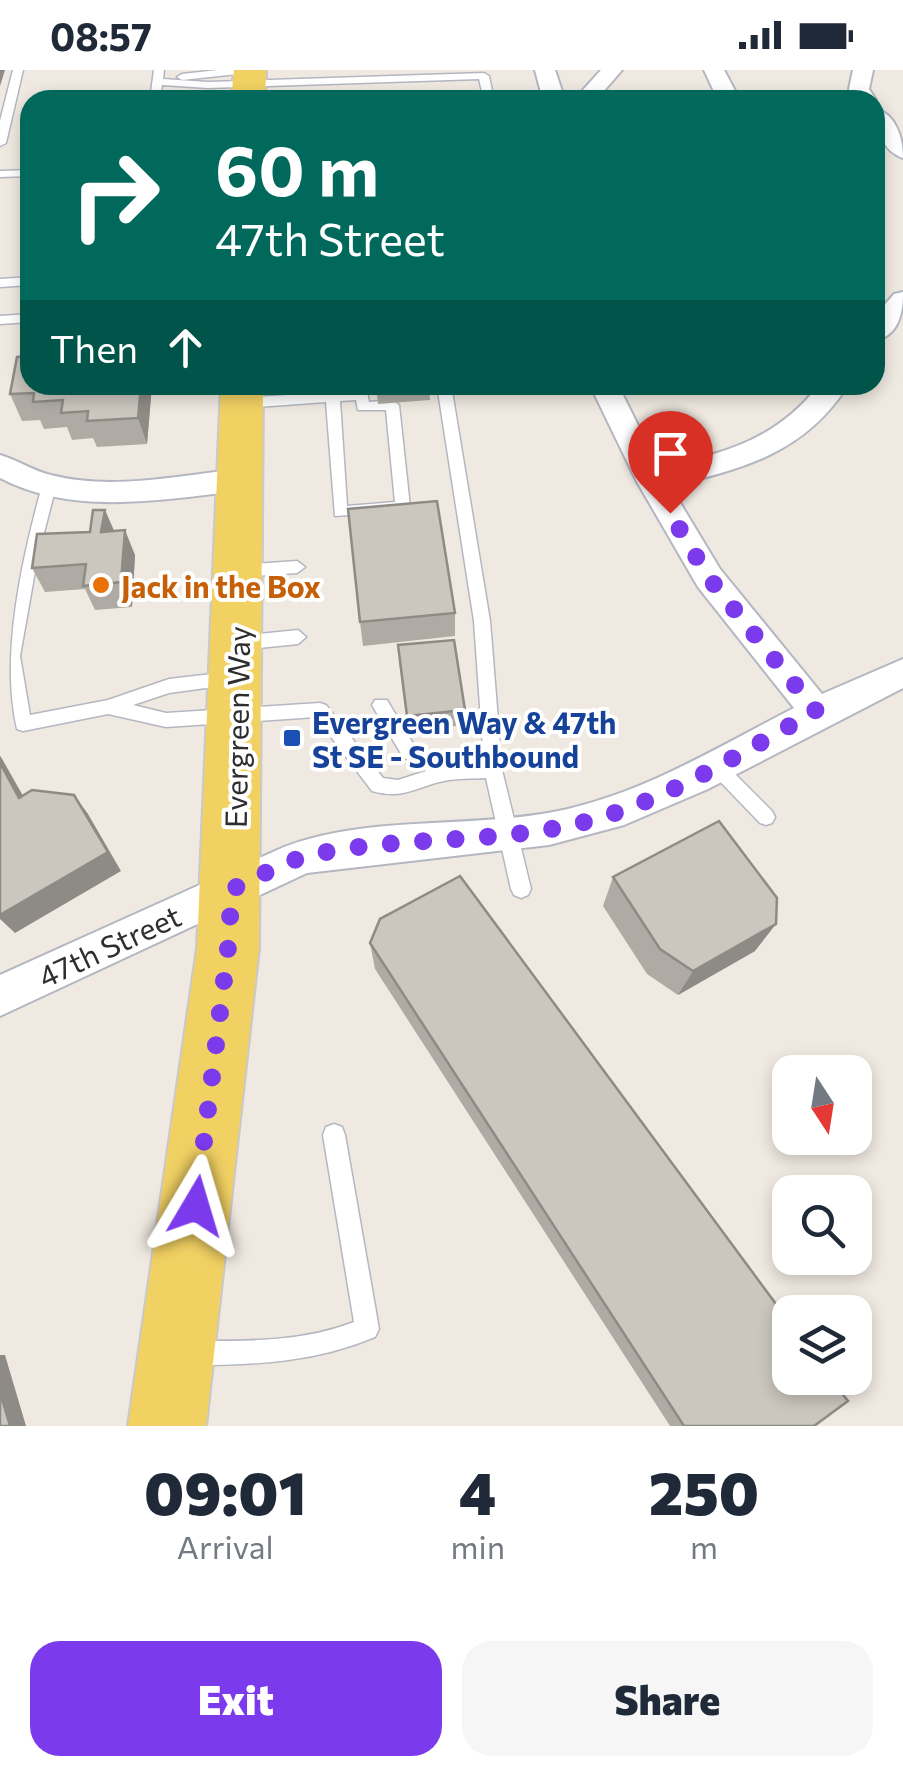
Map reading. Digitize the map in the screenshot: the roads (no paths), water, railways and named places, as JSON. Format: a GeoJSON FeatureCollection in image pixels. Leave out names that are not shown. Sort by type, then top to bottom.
{"type":"FeatureCollection","features":[{"type":"Feature","properties":{"kind":"main road","name":"Evergreen Way"},"geometry":{"type":"LineString","coordinates":[[168,1426],[228,948],[242,395]]}},
{"type":"Feature","properties":{"kind":"street"},"geometry":{"type":"LineString","coordinates":[[594,90],[612,70]]}},
{"type":"Feature","properties":{"kind":"street"},"geometry":{"type":"LineString","coordinates":[[885,127],[903,151]]}},
{"type":"Feature","properties":{"kind":"street"},"geometry":{"type":"LineString","coordinates":[[885,322],[903,300]]}},
{"type":"Feature","properties":{"kind":"street"},"geometry":{"type":"LineString","coordinates":[[609,395],[650,480],[709,578],[816,711]]}},
{"type":"Feature","properties":{"kind":"street"},"geometry":{"type":"LineString","coordinates":[[650,480],[734,461],[805,422],[826,395]]}},
{"type":"Feature","properties":{"kind":"street"},"geometry":{"type":"LineString","coordinates":[[0,465],[18,477],[49,486],[109,490],[240,480]]}},
{"type":"Feature","properties":{"kind":"street","name":"47th Street"},"geometry":{"type":"LineString","coordinates":[[0,996],[313,854],[510,836],[570,826],[625,809],[716,766],[816,711],[903,673]]}},
{"type":"Feature","properties":{"kind":"lane"},"geometry":{"type":"LineString","coordinates":[[0,143],[18,70]]}},
{"type":"Feature","properties":{"kind":"lane"},"geometry":{"type":"LineString","coordinates":[[379,79],[398,70]]}},
{"type":"Feature","properties":{"kind":"lane"},"geometry":{"type":"LineString","coordinates":[[158,76],[249,81],[482,73]]}},
{"type":"Feature","properties":{"kind":"lane"},"geometry":{"type":"LineString","coordinates":[[318,80],[318,90]]}},
{"type":"Feature","properties":{"kind":"lane"},"geometry":{"type":"LineString","coordinates":[[272,395],[362,395],[363,407],[392,405],[403,507],[340,512],[333,397]]}},
{"type":"Feature","properties":{"kind":"lane"},"geometry":{"type":"LineString","coordinates":[[446,395],[482,621],[493,770],[521,889]]}},
{"type":"Feature","properties":{"kind":"lane"},"geometry":{"type":"LineString","coordinates":[[49,486],[29,560],[12,656],[23,724],[108,707],[168,686],[237,679],[320,710],[378,785],[398,788],[445,773],[493,770]]}},
{"type":"Feature","properties":{"kind":"lane"},"geometry":{"type":"LineString","coordinates":[[239,571],[297,568]]}},
{"type":"Feature","properties":{"kind":"lane"},"geometry":{"type":"LineString","coordinates":[[108,707],[166,720],[298,638]]}},
{"type":"Feature","properties":{"kind":"lane"},"geometry":{"type":"LineString","coordinates":[[382,705],[409,752],[445,773]]}},
{"type":"Feature","properties":{"kind":"lane"},"geometry":{"type":"LineString","coordinates":[[716,766],[766,817]]}},
{"type":"Feature","properties":{"kind":"lane"},"geometry":{"type":"LineString","coordinates":[[177,1354],[286,1353],[332,1344],[367,1329],[334,1135]]}},
{"type":"Feature","properties":{"kind":"place","name":"Jack in the Box"},"geometry":{"type":"Point","coordinates":[101,585]}},
{"type":"Feature","properties":{"kind":"place","name":"Evergreen Way & 47th St SE - Southbound"},"geometry":{"type":"Point","coordinates":[292,738]}}]}
